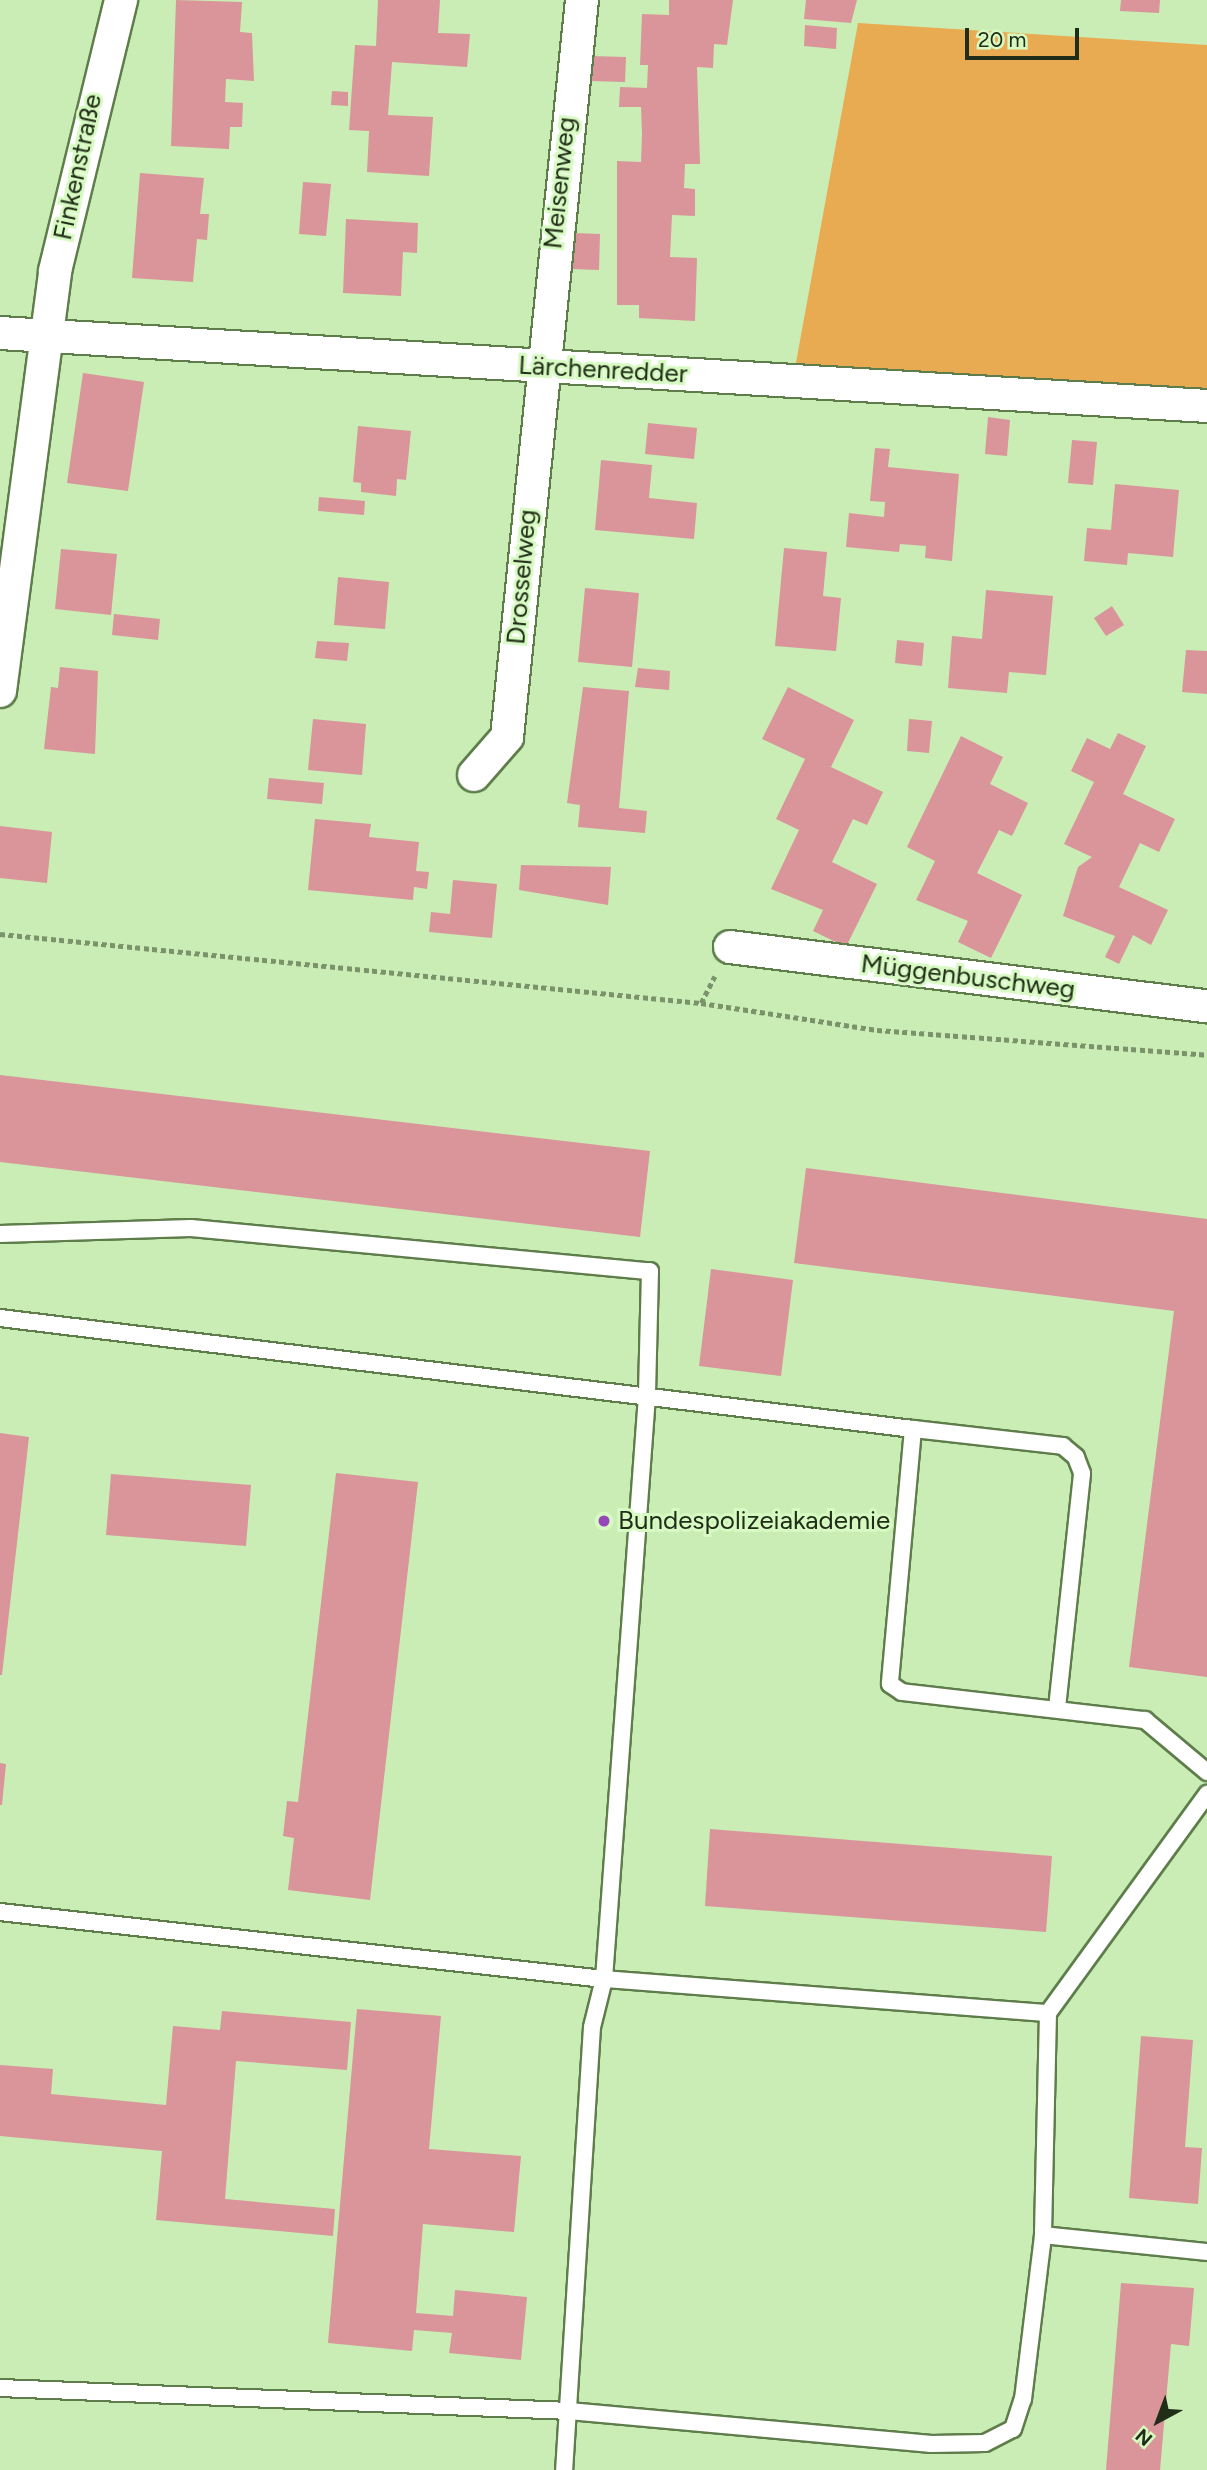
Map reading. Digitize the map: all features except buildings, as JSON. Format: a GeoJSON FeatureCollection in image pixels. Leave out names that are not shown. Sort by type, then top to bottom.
{"type":"FeatureCollection","features":[{"type":"Feature","properties":{"kind":"street","name":"Finkenstraße"},"geometry":{"type":"LineString","coordinates":[[0,691],[55,271],[121,0]]}},
{"type":"Feature","properties":{"kind":"street","name":"Meisenweg"},"geometry":{"type":"LineString","coordinates":[[542,366],[582,0]]}},
{"type":"Feature","properties":{"kind":"street","name":"Lärchenredder"},"geometry":{"type":"LineString","coordinates":[[0,332],[1207,406]]}},
{"type":"Feature","properties":{"kind":"street","name":"Drosselweg"},"geometry":{"type":"LineString","coordinates":[[474,775],[507,737],[542,366]]}},
{"type":"Feature","properties":{"kind":"street","name":"Müggenbuschweg"},"geometry":{"type":"LineString","coordinates":[[730,947],[1207,1006]]}},
{"type":"Feature","properties":{"kind":"lane"},"geometry":{"type":"LineString","coordinates":[[0,1234],[191,1228],[650,1270],[647,1396],[604,1979],[592,2027],[564,2470]]}},
{"type":"Feature","properties":{"kind":"lane"},"geometry":{"type":"LineString","coordinates":[[0,1318],[1063,1446],[1076,1457],[1082,1473],[1057,1708]]}},
{"type":"Feature","properties":{"kind":"lane"},"geometry":{"type":"LineString","coordinates":[[913,1429],[890,1684],[902,1692],[1145,1720],[1207,1772]]}},
{"type":"Feature","properties":{"kind":"lane"},"geometry":{"type":"LineString","coordinates":[[0,2388],[569,2411],[985,2443],[1013,2429],[1023,2399],[1043,2235],[1048,2013],[1207,1794]]}},
{"type":"Feature","properties":{"kind":"lane"},"geometry":{"type":"LineString","coordinates":[[0,1912],[604,1979],[1048,2013]]}},
{"type":"Feature","properties":{"kind":"lane"},"geometry":{"type":"LineString","coordinates":[[1043,2235],[1207,2252]]}},
{"type":"Feature","properties":{"kind":"path"},"geometry":{"type":"LineString","coordinates":[[0,934],[687,1001],[877,1030],[1207,1055]]}},
{"type":"Feature","properties":{"kind":"shaded area"},"geometry":{"type":"Polygon","coordinates":[[[858,23],[1207,45],[1207,390],[795,368],[858,23]]]}},
{"type":"Feature","properties":{"kind":"place","name":"Bundespolizeiakademie"},"geometry":{"type":"Point","coordinates":[604,1521]}}]}
